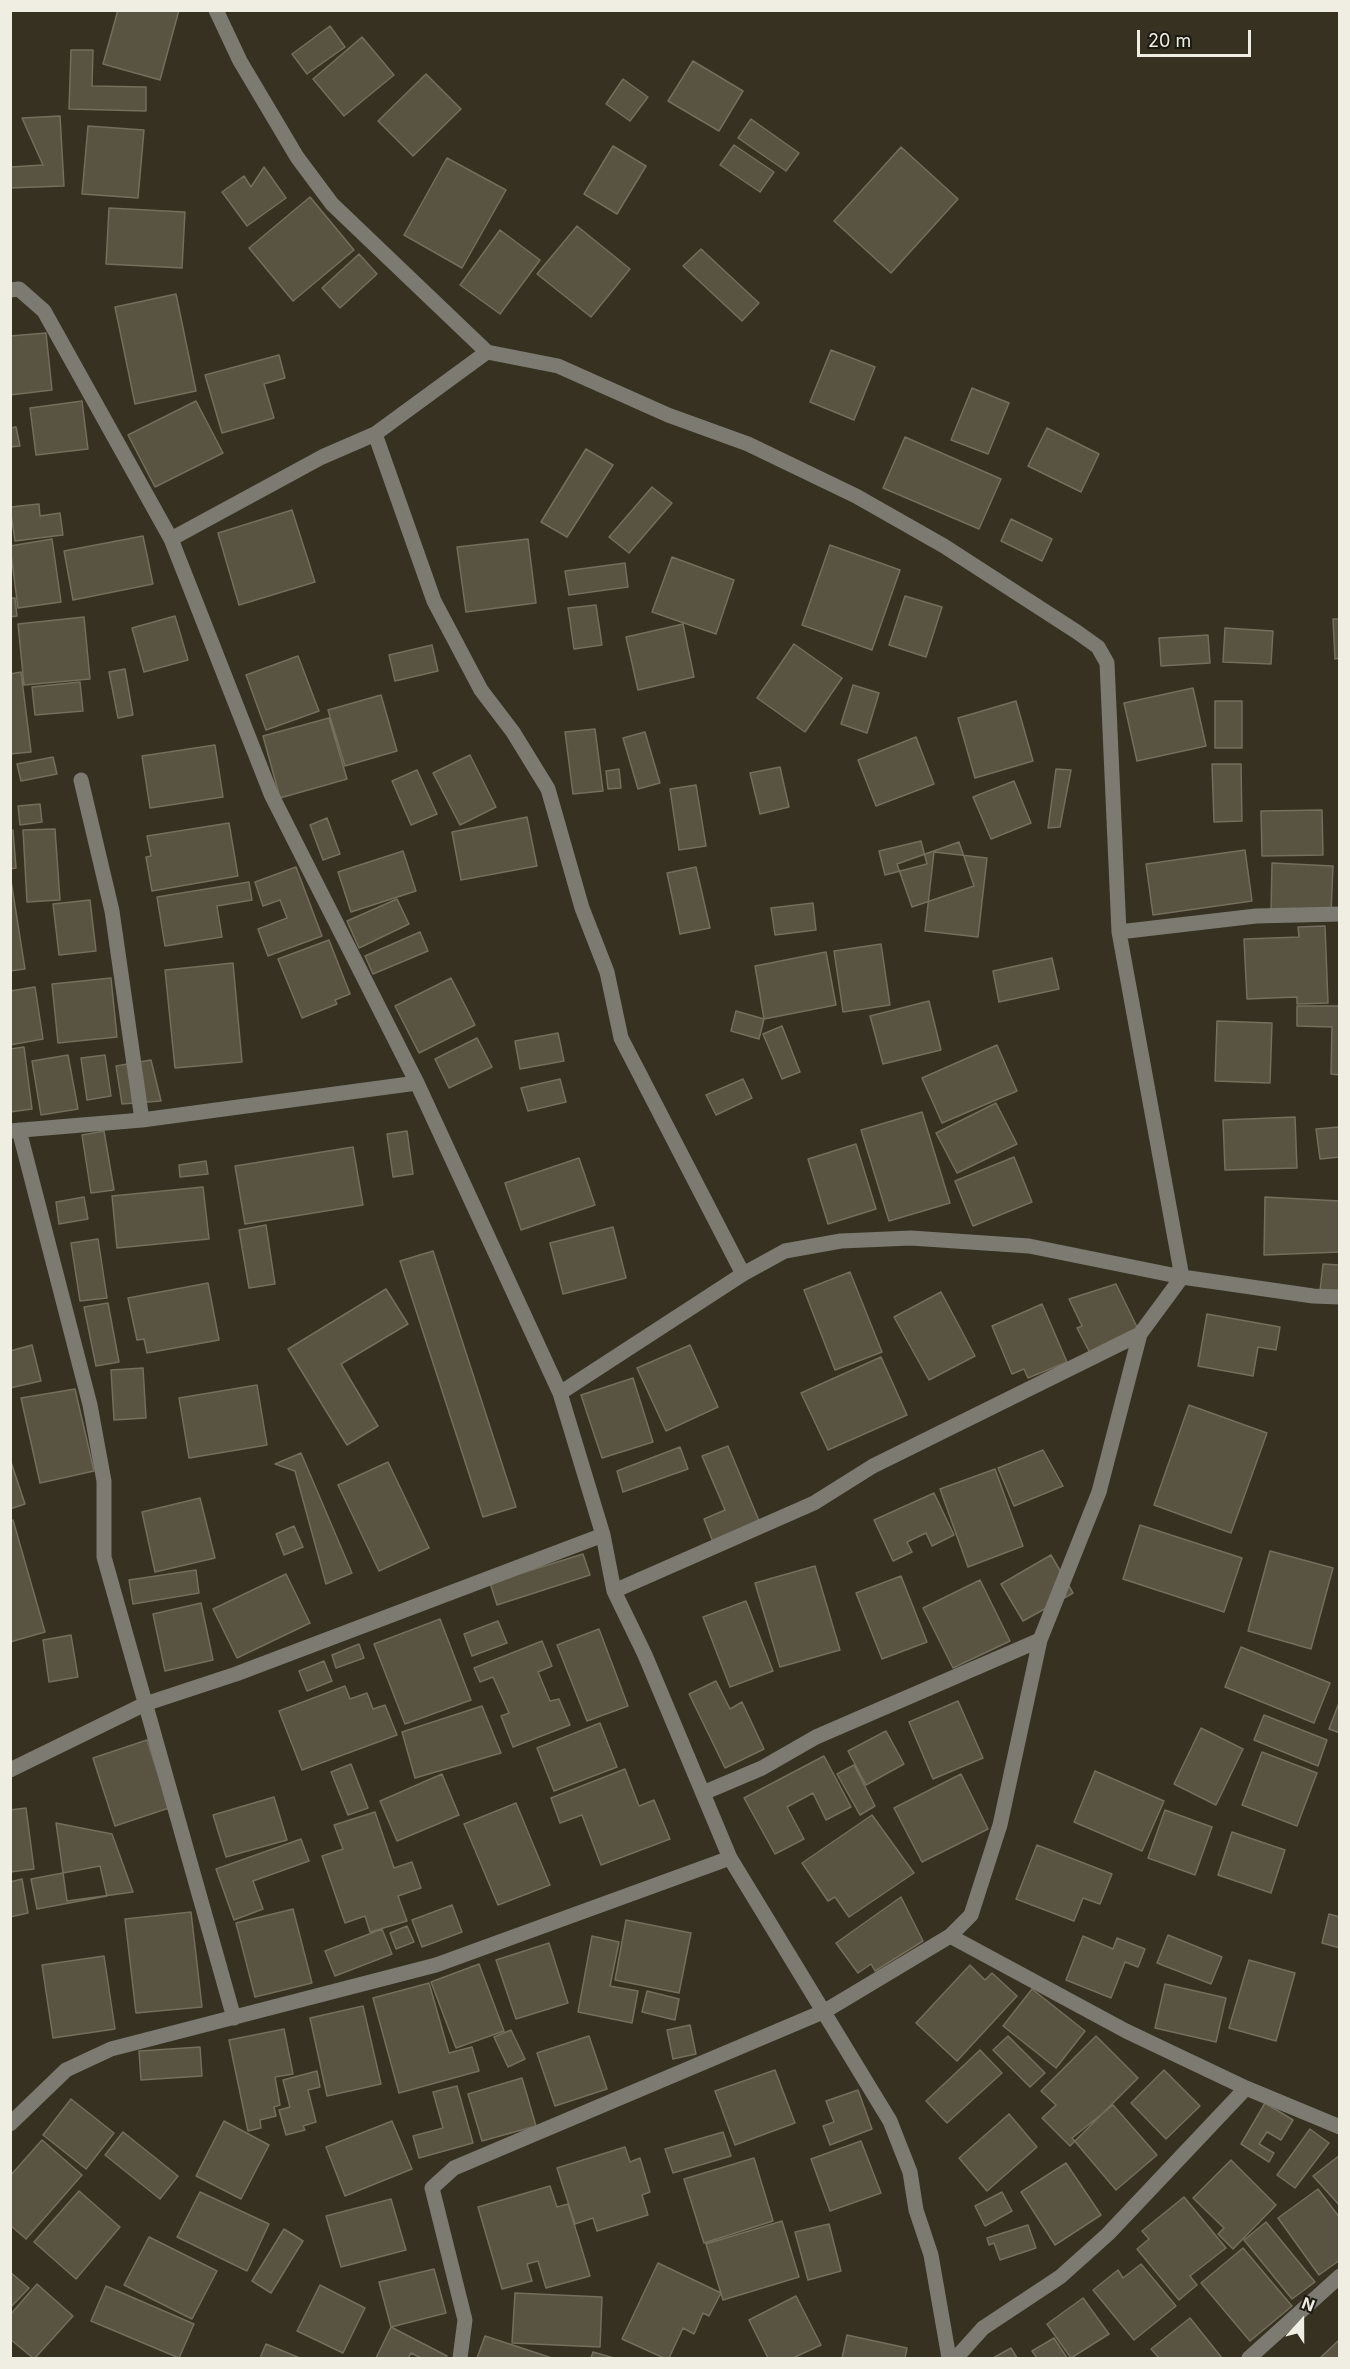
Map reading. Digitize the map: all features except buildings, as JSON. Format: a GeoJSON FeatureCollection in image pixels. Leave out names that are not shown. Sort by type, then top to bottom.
{"type":"FeatureCollection","features":[{"type":"Feature","properties":{"kind":"street"},"geometry":{"type":"LineString","coordinates":[[216,10],[240,61],[297,157],[332,204],[487,352],[558,366],[668,415],[748,444],[845,490],[944,546],[1098,647],[1107,663],[1119,932],[1182,1277],[1140,1334],[1099,1492],[1040,1640],[1000,1825],[972,1915],[950,1936],[825,2011],[454,2168],[432,2188],[465,2320],[460,2358]]}},
{"type":"Feature","properties":{"kind":"street"},"geometry":{"type":"LineString","coordinates":[[10,290],[19,289],[44,311],[171,539],[271,794],[417,1083],[560,1393],[603,1535],[615,1591],[645,1655],[730,1858],[890,2121],[910,2172],[916,2210],[931,2255],[949,2358]]}},
{"type":"Feature","properties":{"kind":"street"},"geometry":{"type":"LineString","coordinates":[[171,539],[322,458],[375,434],[487,352]]}},
{"type":"Feature","properties":{"kind":"street"},"geometry":{"type":"LineString","coordinates":[[375,434],[434,601],[481,690],[513,732],[548,789],[582,908],[607,972],[621,1038],[743,1274]]}},
{"type":"Feature","properties":{"kind":"street"},"geometry":{"type":"LineString","coordinates":[[81,780],[112,910],[142,1120]]}},
{"type":"Feature","properties":{"kind":"street"},"geometry":{"type":"LineString","coordinates":[[1119,932],[1256,916],[1340,914]]}},
{"type":"Feature","properties":{"kind":"street"},"geometry":{"type":"LineString","coordinates":[[234,2018],[104,1557],[104,1481],[90,1405],[15,1131],[142,1120],[417,1083]]}},
{"type":"Feature","properties":{"kind":"street"},"geometry":{"type":"LineString","coordinates":[[560,1393],[743,1274],[785,1251],[841,1241],[911,1238],[1029,1246],[1182,1277],[1313,1296],[1340,1297]]}},
{"type":"Feature","properties":{"kind":"street"},"geometry":{"type":"LineString","coordinates":[[615,1591],[814,1503],[873,1466],[1140,1334]]}},
{"type":"Feature","properties":{"kind":"street"},"geometry":{"type":"LineString","coordinates":[[10,1770],[145,1704],[236,1674],[603,1535]]}},
{"type":"Feature","properties":{"kind":"street"},"geometry":{"type":"LineString","coordinates":[[703,1792],[762,1768],[816,1737],[1040,1640]]}},
{"type":"Feature","properties":{"kind":"street"},"geometry":{"type":"LineString","coordinates":[[10,2124],[66,2070],[111,2049],[436,1965],[730,1858]]}},
{"type":"Feature","properties":{"kind":"street"},"geometry":{"type":"LineString","coordinates":[[950,1936],[1126,2031],[1246,2088],[1340,2127]]}},
{"type":"Feature","properties":{"kind":"street"},"geometry":{"type":"LineString","coordinates":[[956,2358],[983,2328],[1060,2277],[1108,2234],[1246,2088]]}},
{"type":"Feature","properties":{"kind":"street"},"geometry":{"type":"LineString","coordinates":[[1249,2358],[1340,2276]]}}]}
